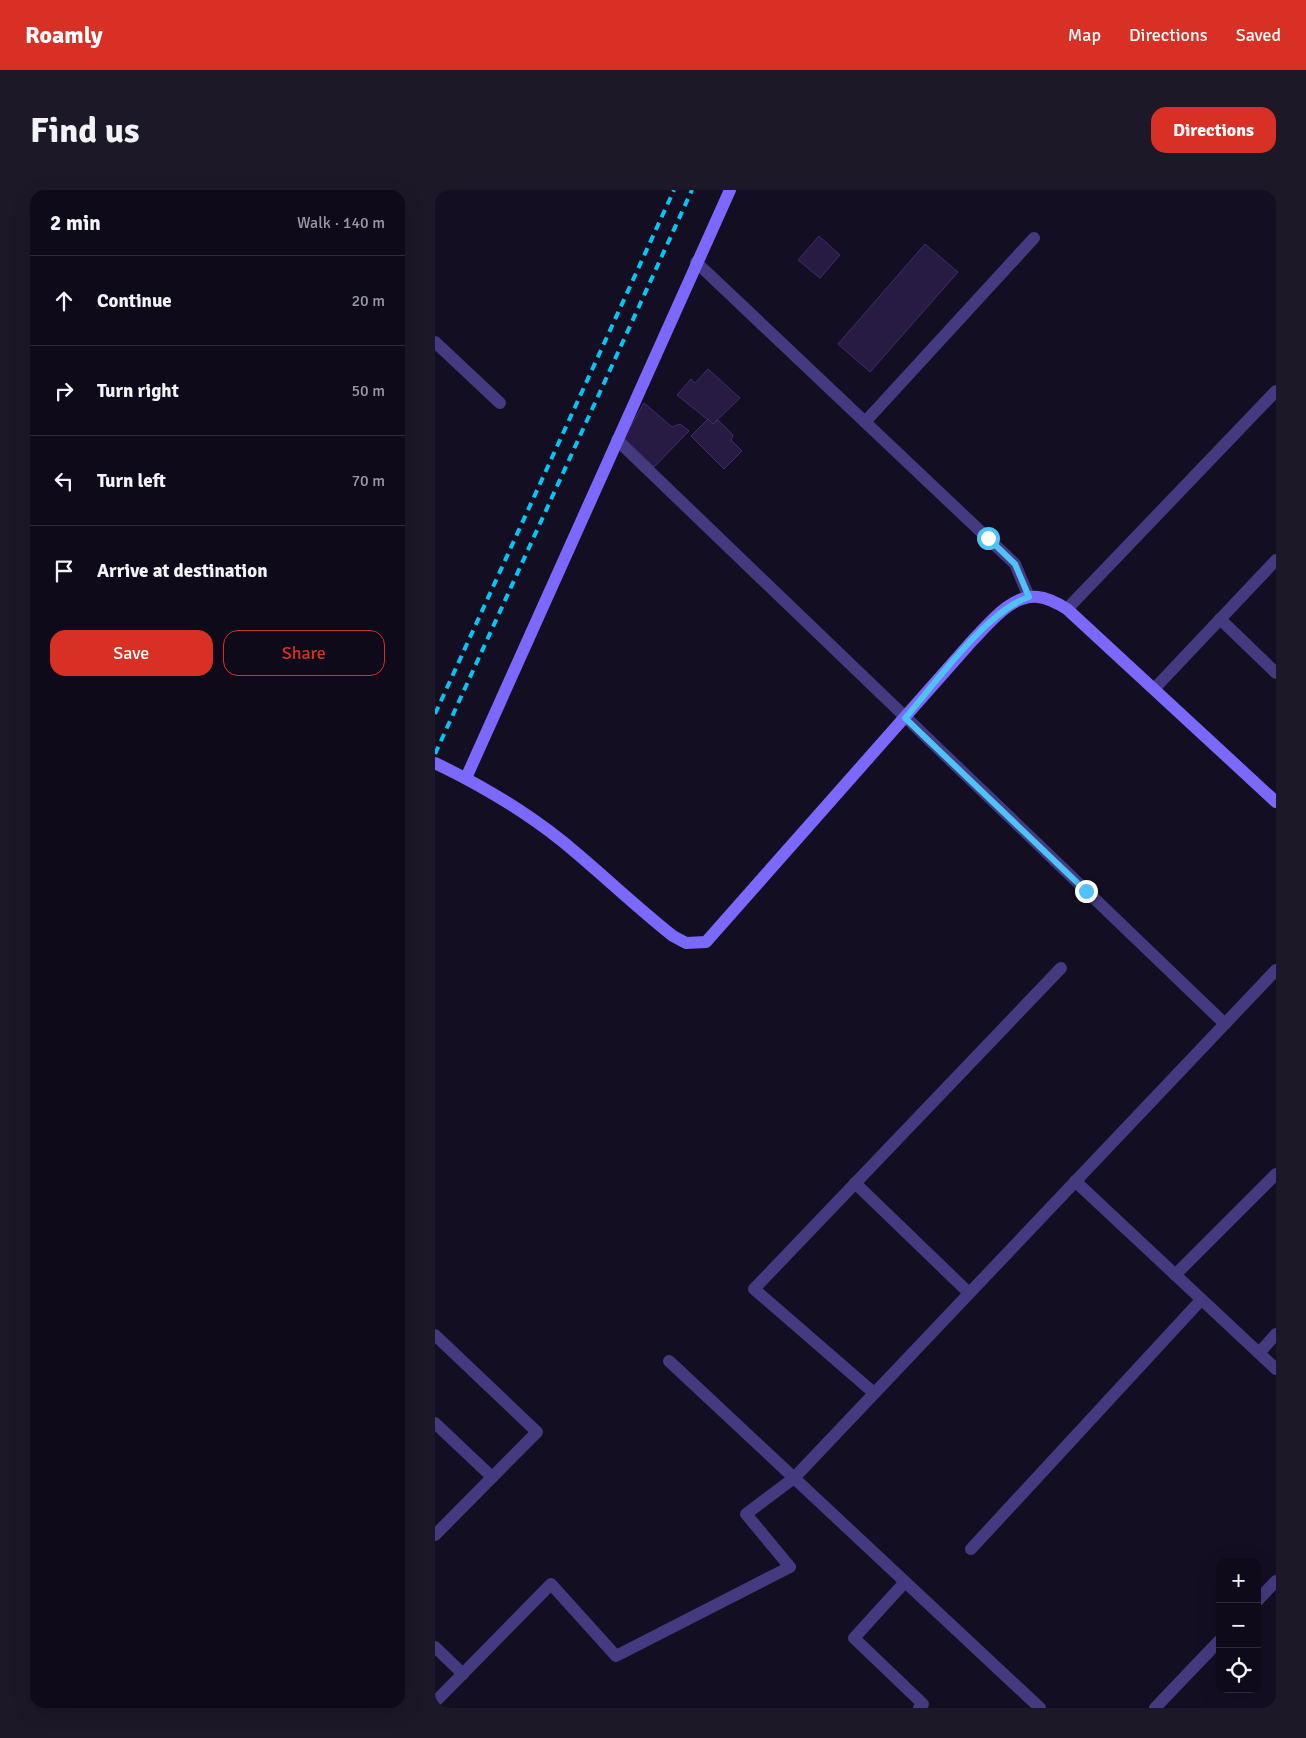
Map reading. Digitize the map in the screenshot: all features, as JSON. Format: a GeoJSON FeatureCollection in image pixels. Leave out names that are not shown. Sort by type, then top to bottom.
{"type":"FeatureCollection","features":[{"type":"Feature","properties":{"kind":"street"},"geometry":{"type":"LineString","coordinates":[[466,778],[696,262],[730,190]]}},
{"type":"Feature","properties":{"kind":"street"},"geometry":{"type":"LineString","coordinates":[[865,422],[1034,238]]}},
{"type":"Feature","properties":{"kind":"street"},"geometry":{"type":"LineString","coordinates":[[696,262],[1015,564],[1029,597]]}},
{"type":"Feature","properties":{"kind":"street"},"geometry":{"type":"LineString","coordinates":[[435,342],[500,403]]}},
{"type":"Feature","properties":{"kind":"street"},"geometry":{"type":"LineString","coordinates":[[1067,609],[1276,392]]}},
{"type":"Feature","properties":{"kind":"street"},"geometry":{"type":"LineString","coordinates":[[617,440],[1225,1024]]}},
{"type":"Feature","properties":{"kind":"street"},"geometry":{"type":"LineString","coordinates":[[1153,689],[1276,560]]}},
{"type":"Feature","properties":{"kind":"street"},"geometry":{"type":"LineString","coordinates":[[435,763],[466,778],[521,810],[562,842],[673,936],[686,943],[697,944],[706,942],[993,620],[1016,601],[1029,597],[1039,597],[1067,609],[1276,802]]}},
{"type":"Feature","properties":{"kind":"street"},"geometry":{"type":"LineString","coordinates":[[1219,619],[1276,673]]}},
{"type":"Feature","properties":{"kind":"street"},"geometry":{"type":"LineString","coordinates":[[874,1393],[754,1289],[1061,968]]}},
{"type":"Feature","properties":{"kind":"street"},"geometry":{"type":"LineString","coordinates":[[435,1702],[551,1584],[616,1656],[790,1568],[746,1514],[794,1478],[1276,970]]}},
{"type":"Feature","properties":{"kind":"street"},"geometry":{"type":"LineString","coordinates":[[1175,1275],[1276,1174]]}},
{"type":"Feature","properties":{"kind":"street"},"geometry":{"type":"LineString","coordinates":[[1075,1181],[1276,1369]]}},
{"type":"Feature","properties":{"kind":"street"},"geometry":{"type":"LineString","coordinates":[[855,1183],[969,1293]]}},
{"type":"Feature","properties":{"kind":"street"},"geometry":{"type":"LineString","coordinates":[[971,1549],[1201,1300]]}},
{"type":"Feature","properties":{"kind":"street"},"geometry":{"type":"LineString","coordinates":[[1259,1353],[1276,1334]]}},
{"type":"Feature","properties":{"kind":"street"},"geometry":{"type":"LineString","coordinates":[[435,1335],[537,1432],[435,1536]]}},
{"type":"Feature","properties":{"kind":"street"},"geometry":{"type":"LineString","coordinates":[[669,1361],[1040,1708]]}},
{"type":"Feature","properties":{"kind":"street"},"geometry":{"type":"LineString","coordinates":[[435,1423],[493,1477]]}},
{"type":"Feature","properties":{"kind":"street"},"geometry":{"type":"LineString","coordinates":[[1261,1597],[1276,1581]]}},
{"type":"Feature","properties":{"kind":"street"},"geometry":{"type":"LineString","coordinates":[[905,1582],[854,1638],[923,1704],[919,1708]]}},
{"type":"Feature","properties":{"kind":"street"},"geometry":{"type":"LineString","coordinates":[[1155,1708],[1216,1644]]}},
{"type":"Feature","properties":{"kind":"street"},"geometry":{"type":"LineString","coordinates":[[435,1647],[463,1674]]}},
{"type":"Feature","properties":{"kind":"building"},"geometry":{"type":"Polygon","coordinates":[[[819,236],[840,255],[820,278],[798,260],[819,236]]]}},
{"type":"Feature","properties":{"kind":"building"},"geometry":{"type":"Polygon","coordinates":[[[925,244],[958,272],[870,372],[838,344],[925,244]]]}},
{"type":"Feature","properties":{"kind":"building"},"geometry":{"type":"Polygon","coordinates":[[[708,369],[740,398],[713,424],[677,395],[691,379],[695,383],[708,369]]]}},
{"type":"Feature","properties":{"kind":"building"},"geometry":{"type":"Polygon","coordinates":[[[644,403],[672,427],[680,424],[689,431],[654,467],[624,438],[644,403]]]}},
{"type":"Feature","properties":{"kind":"building"},"geometry":{"type":"Polygon","coordinates":[[[708,419],[713,424],[718,420],[733,435],[731,440],[742,451],[724,469],[691,436],[708,419]]]}},
{"type":"Feature","properties":{"kind":"railway"},"geometry":{"type":"LineString","coordinates":[[435,714],[674,190]]}},
{"type":"Feature","properties":{"kind":"railway"},"geometry":{"type":"LineString","coordinates":[[435,754],[692,190]]}},
{"type":"Feature","properties":{"kind":"route"},"geometry":{"type":"LineString","coordinates":[[988,538],[1015,564],[1029,597],[1016,601],[993,620],[972,641],[905,718],[1086,891]]}}]}
